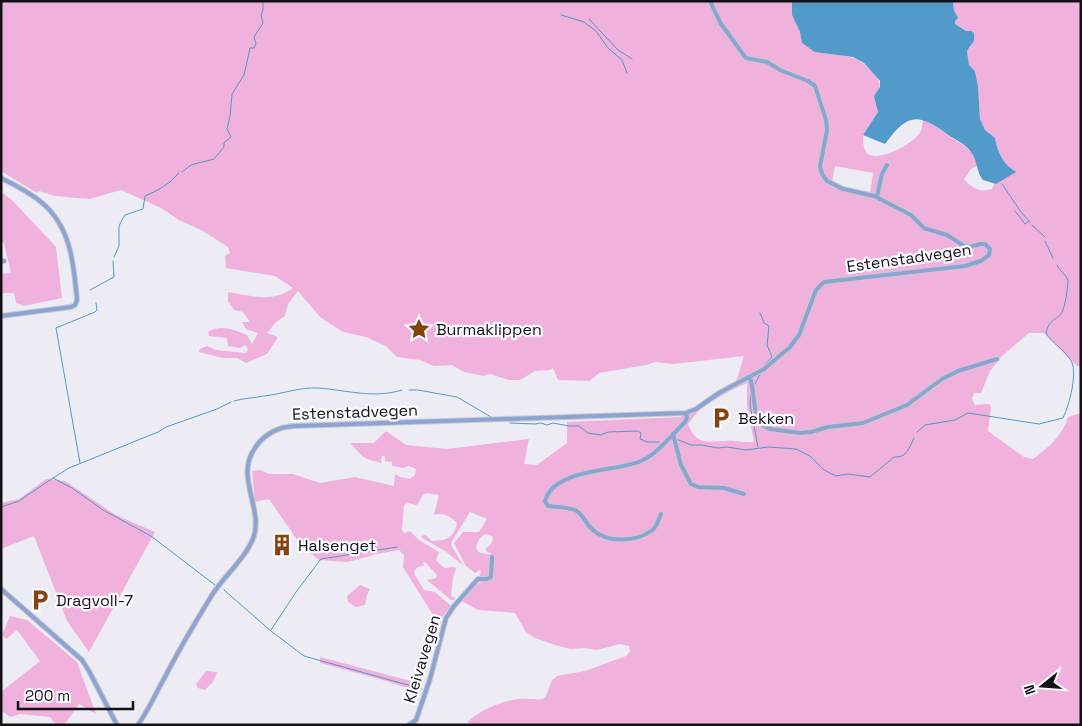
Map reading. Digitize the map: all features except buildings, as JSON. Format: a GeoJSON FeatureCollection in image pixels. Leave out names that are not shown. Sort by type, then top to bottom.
{"type":"FeatureCollection","features":[{"type":"Feature","properties":{"kind":"street","name":"Estenstadvegen"},"geometry":{"type":"LineString","coordinates":[[138,725],[212,594],[252,540],[255,528],[248,475],[249,461],[256,447],[273,431],[287,426],[303,425],[686,413],[764,369],[795,342],[816,290],[824,282],[966,266],[981,261],[990,253],[989,247],[985,244],[964,246],[947,235],[924,228],[910,215],[877,197],[843,189],[831,184],[824,178],[820,162],[827,124],[815,86],[767,62],[746,58],[721,24],[710,1]]}},
{"type":"Feature","properties":{"kind":"street"},"geometry":{"type":"LineString","coordinates":[[877,197],[882,174],[887,165]]}},
{"type":"Feature","properties":{"kind":"street"},"geometry":{"type":"LineString","coordinates":[[1,178],[35,197],[57,218],[65,232],[70,247],[77,300],[76,305],[71,308],[1,316]]}},
{"type":"Feature","properties":{"kind":"street"},"geometry":{"type":"LineString","coordinates":[[750,377],[753,388],[753,402],[761,424],[770,429],[805,433],[828,427],[869,421],[908,405],[948,376],[973,365],[997,359]]}},
{"type":"Feature","properties":{"kind":"street","name":"Estenstadvegen"},"geometry":{"type":"LineString","coordinates":[[660,514],[654,529],[650,532],[630,538],[613,540],[602,537],[594,532],[578,512],[569,508],[548,506],[545,502],[548,495],[556,487],[573,477],[596,470],[615,468],[641,461],[673,434],[686,420],[686,413]]}},
{"type":"Feature","properties":{"kind":"street"},"geometry":{"type":"LineString","coordinates":[[673,434],[681,465],[691,484],[698,487],[724,488],[744,494]]}},
{"type":"Feature","properties":{"kind":"street","name":"Kleivavegen"},"geometry":{"type":"LineString","coordinates":[[409,725],[416,720],[432,671],[446,618],[478,579],[487,579],[491,576],[492,557]]}},
{"type":"Feature","properties":{"kind":"street"},"geometry":{"type":"LineString","coordinates":[[1,589],[82,660],[117,725]]}},
{"type":"Feature","properties":{"kind":"shaded area"},"geometry":{"type":"Polygon","coordinates":[[[1,1],[792,1],[792,15],[800,32],[802,43],[820,52],[850,57],[862,62],[879,82],[880,86],[875,96],[878,112],[863,135],[864,148],[868,154],[873,156],[881,155],[905,146],[921,131],[924,120],[970,151],[976,160],[977,166],[971,169],[964,179],[976,189],[987,190],[992,189],[994,184],[1015,172],[1004,162],[997,148],[995,138],[985,130],[980,119],[975,71],[969,65],[967,51],[972,44],[971,31],[966,31],[955,24],[953,1],[1081,1],[1081,366],[1077,366],[1044,333],[1029,333],[1002,356],[990,371],[981,393],[974,393],[972,399],[975,405],[989,404],[991,407],[988,431],[1024,457],[1033,459],[1054,441],[1063,430],[1068,417],[1081,413],[1081,725],[478,725],[467,722],[498,704],[512,700],[543,699],[552,680],[557,676],[585,671],[626,656],[630,652],[629,646],[620,644],[597,650],[585,648],[570,649],[555,645],[535,638],[526,632],[515,613],[478,610],[462,601],[477,584],[491,578],[494,573],[494,555],[486,551],[486,548],[493,539],[492,536],[485,534],[479,539],[476,547],[478,552],[491,555],[490,576],[485,578],[479,577],[480,570],[475,573],[466,566],[454,543],[463,532],[479,532],[487,519],[470,512],[452,541],[451,545],[463,565],[445,551],[422,538],[421,536],[425,535],[432,541],[449,538],[454,532],[457,523],[447,516],[441,514],[434,515],[439,495],[426,493],[417,505],[408,503],[404,505],[402,530],[404,533],[410,531],[419,540],[439,552],[436,560],[444,568],[455,567],[456,569],[451,596],[455,598],[454,600],[451,600],[427,580],[436,578],[437,575],[426,563],[423,562],[424,566],[418,567],[414,571],[424,590],[435,592],[451,606],[443,616],[440,626],[403,567],[404,555],[399,550],[348,562],[319,560],[300,544],[269,499],[255,502],[252,471],[260,470],[269,474],[293,474],[320,483],[355,477],[394,486],[395,474],[410,479],[415,475],[416,469],[409,466],[403,468],[392,466],[392,462],[385,461],[385,456],[382,456],[382,463],[367,459],[350,443],[374,443],[386,431],[406,445],[447,449],[529,439],[524,464],[537,465],[567,443],[567,422],[681,417],[736,382],[744,356],[673,364],[655,362],[599,373],[590,381],[558,380],[553,368],[535,371],[520,380],[509,380],[490,374],[484,376],[464,372],[452,365],[434,366],[420,360],[397,357],[386,346],[366,337],[343,332],[320,317],[298,291],[288,304],[285,316],[276,322],[267,333],[278,337],[267,354],[246,363],[237,358],[223,358],[199,352],[200,349],[207,346],[216,350],[246,353],[248,349],[245,345],[240,348],[228,346],[227,338],[209,336],[208,332],[218,328],[232,330],[247,335],[252,344],[258,333],[246,329],[242,322],[250,322],[243,312],[234,310],[228,301],[228,292],[270,297],[285,293],[293,288],[275,276],[226,268],[225,256],[230,253],[228,247],[161,208],[121,190],[89,199],[55,196],[39,191],[37,193],[1,171],[1,1]],[[835,166],[832,182],[848,189],[870,193],[873,173],[835,166]],[[747,383],[700,409],[688,424],[696,437],[707,441],[754,442],[747,406],[747,383]]]}},
{"type":"Feature","properties":{"kind":"shaded area"},"geometry":{"type":"Polygon","coordinates":[[[1,192],[12,200],[56,247],[62,298],[24,306],[16,303],[14,293],[1,293],[1,274],[11,273],[4,243],[1,242],[1,192]]]}},
{"type":"Feature","properties":{"kind":"shaded area"},"geometry":{"type":"Polygon","coordinates":[[[46,479],[65,481],[116,515],[155,532],[89,652],[67,621],[34,536],[1,549],[1,503],[19,499],[46,479]]]}},
{"type":"Feature","properties":{"kind":"shaded area"},"geometry":{"type":"Polygon","coordinates":[[[360,585],[370,589],[365,605],[356,607],[348,602],[347,596],[360,585]]]}},
{"type":"Feature","properties":{"kind":"shaded area"},"geometry":{"type":"Polygon","coordinates":[[[10,616],[27,620],[77,662],[96,714],[79,704],[64,725],[56,725],[50,717],[20,714],[11,717],[1,711],[1,692],[40,661],[17,630],[6,639],[2,635],[10,616]]]}},
{"type":"Feature","properties":{"kind":"shaded area"},"geometry":{"type":"Polygon","coordinates":[[[320,657],[422,684],[420,692],[320,663],[320,657]]]}},
{"type":"Feature","properties":{"kind":"shaded area"},"geometry":{"type":"Polygon","coordinates":[[[206,671],[217,672],[213,682],[205,690],[198,688],[196,684],[206,671]]]}},
{"type":"Feature","properties":{"kind":"water"},"geometry":{"type":"Polygon","coordinates":[[[792,1],[953,1],[954,11],[958,18],[955,24],[966,31],[974,33],[974,41],[967,51],[969,65],[975,71],[980,119],[985,130],[995,138],[999,153],[1005,162],[1016,172],[996,184],[983,180],[973,155],[966,146],[937,127],[920,120],[906,122],[885,144],[863,135],[878,112],[874,96],[880,87],[880,81],[864,63],[853,57],[815,52],[802,43],[800,32],[792,15],[792,1]]]}},
{"type":"Feature","properties":{"kind":"waterway"},"geometry":{"type":"LineString","coordinates":[[182,172],[191,165],[214,159],[224,147],[224,143],[231,137],[227,129],[232,94],[244,75],[250,48],[254,48],[256,43],[254,37],[263,23],[261,15],[263,1]]}},
{"type":"Feature","properties":{"kind":"waterway"},"geometry":{"type":"LineString","coordinates":[[561,15],[584,22],[596,31],[608,48],[622,60],[627,73]]}},
{"type":"Feature","properties":{"kind":"waterway"},"geometry":{"type":"LineString","coordinates":[[589,19],[618,50],[632,59]]}},
{"type":"Feature","properties":{"kind":"waterway"},"geometry":{"type":"LineString","coordinates":[[114,257],[119,246],[119,226],[125,215],[143,209],[145,196],[170,182],[179,173]]}},
{"type":"Feature","properties":{"kind":"waterway"},"geometry":{"type":"LineString","coordinates":[[1002,184],[1030,222]]}},
{"type":"Feature","properties":{"kind":"waterway"},"geometry":{"type":"LineString","coordinates":[[1015,211],[1025,224],[1028,222]]}},
{"type":"Feature","properties":{"kind":"waterway"},"geometry":{"type":"LineString","coordinates":[[1032,225],[1045,237]]}},
{"type":"Feature","properties":{"kind":"waterway"},"geometry":{"type":"LineString","coordinates":[[1045,241],[1053,258]]}},
{"type":"Feature","properties":{"kind":"waterway"},"geometry":{"type":"LineString","coordinates":[[90,290],[114,277],[113,261]]}},
{"type":"Feature","properties":{"kind":"waterway"},"geometry":{"type":"LineString","coordinates":[[917,432],[925,425],[955,420],[968,413],[1039,424],[1063,418],[1072,388],[1073,364],[1046,333],[1051,322],[1062,312],[1066,297],[1068,281],[1057,265]]}},
{"type":"Feature","properties":{"kind":"waterway"},"geometry":{"type":"LineString","coordinates":[[80,463],[56,328],[95,312],[97,310],[96,303]]}},
{"type":"Feature","properties":{"kind":"waterway"},"geometry":{"type":"LineString","coordinates":[[760,313],[764,323],[769,326],[767,345],[772,357],[763,367]]}},
{"type":"Feature","properties":{"kind":"waterway"},"geometry":{"type":"LineString","coordinates":[[754,386],[760,374]]}},
{"type":"Feature","properties":{"kind":"waterway"},"geometry":{"type":"LineString","coordinates":[[234,401],[311,388],[370,394],[392,393],[402,390]]}},
{"type":"Feature","properties":{"kind":"waterway"},"geometry":{"type":"LineString","coordinates":[[751,389],[750,405],[758,447]]}},
{"type":"Feature","properties":{"kind":"waterway"},"geometry":{"type":"LineString","coordinates":[[409,390],[457,397],[491,417]]}},
{"type":"Feature","properties":{"kind":"waterway"},"geometry":{"type":"LineString","coordinates":[[53,478],[69,468],[231,402]]}},
{"type":"Feature","properties":{"kind":"waterway"},"geometry":{"type":"LineString","coordinates":[[510,423],[541,423],[547,425],[553,423],[579,426],[588,433],[601,435],[608,432],[638,431],[641,433],[640,439],[647,442],[659,442]]}},
{"type":"Feature","properties":{"kind":"waterway"},"geometry":{"type":"LineString","coordinates":[[676,439],[691,445],[718,448],[727,447],[746,450],[768,447],[796,449],[810,456],[824,470],[836,476],[848,474],[870,477],[894,457],[905,454],[914,438]]}},
{"type":"Feature","properties":{"kind":"waterway"},"geometry":{"type":"LineString","coordinates":[[1,507],[19,501],[53,478],[72,488],[103,510],[151,536],[215,585]]}},
{"type":"Feature","properties":{"kind":"waterway"},"geometry":{"type":"LineString","coordinates":[[271,630],[321,559],[397,547]]}},
{"type":"Feature","properties":{"kind":"waterway"},"geometry":{"type":"LineString","coordinates":[[224,590],[271,631],[304,656],[422,689]]}},
{"type":"Feature","properties":{"kind":"place","name":"Burmaklippen"},"geometry":{"type":"Point","coordinates":[419,329]}},
{"type":"Feature","properties":{"kind":"place","name":"Bekken"},"geometry":{"type":"Point","coordinates":[721,418]}},
{"type":"Feature","properties":{"kind":"place","name":"Halsenget"},"geometry":{"type":"Point","coordinates":[282,545]}},
{"type":"Feature","properties":{"kind":"place","name":"Dragvoll-7"},"geometry":{"type":"Point","coordinates":[40,600]}}]}
